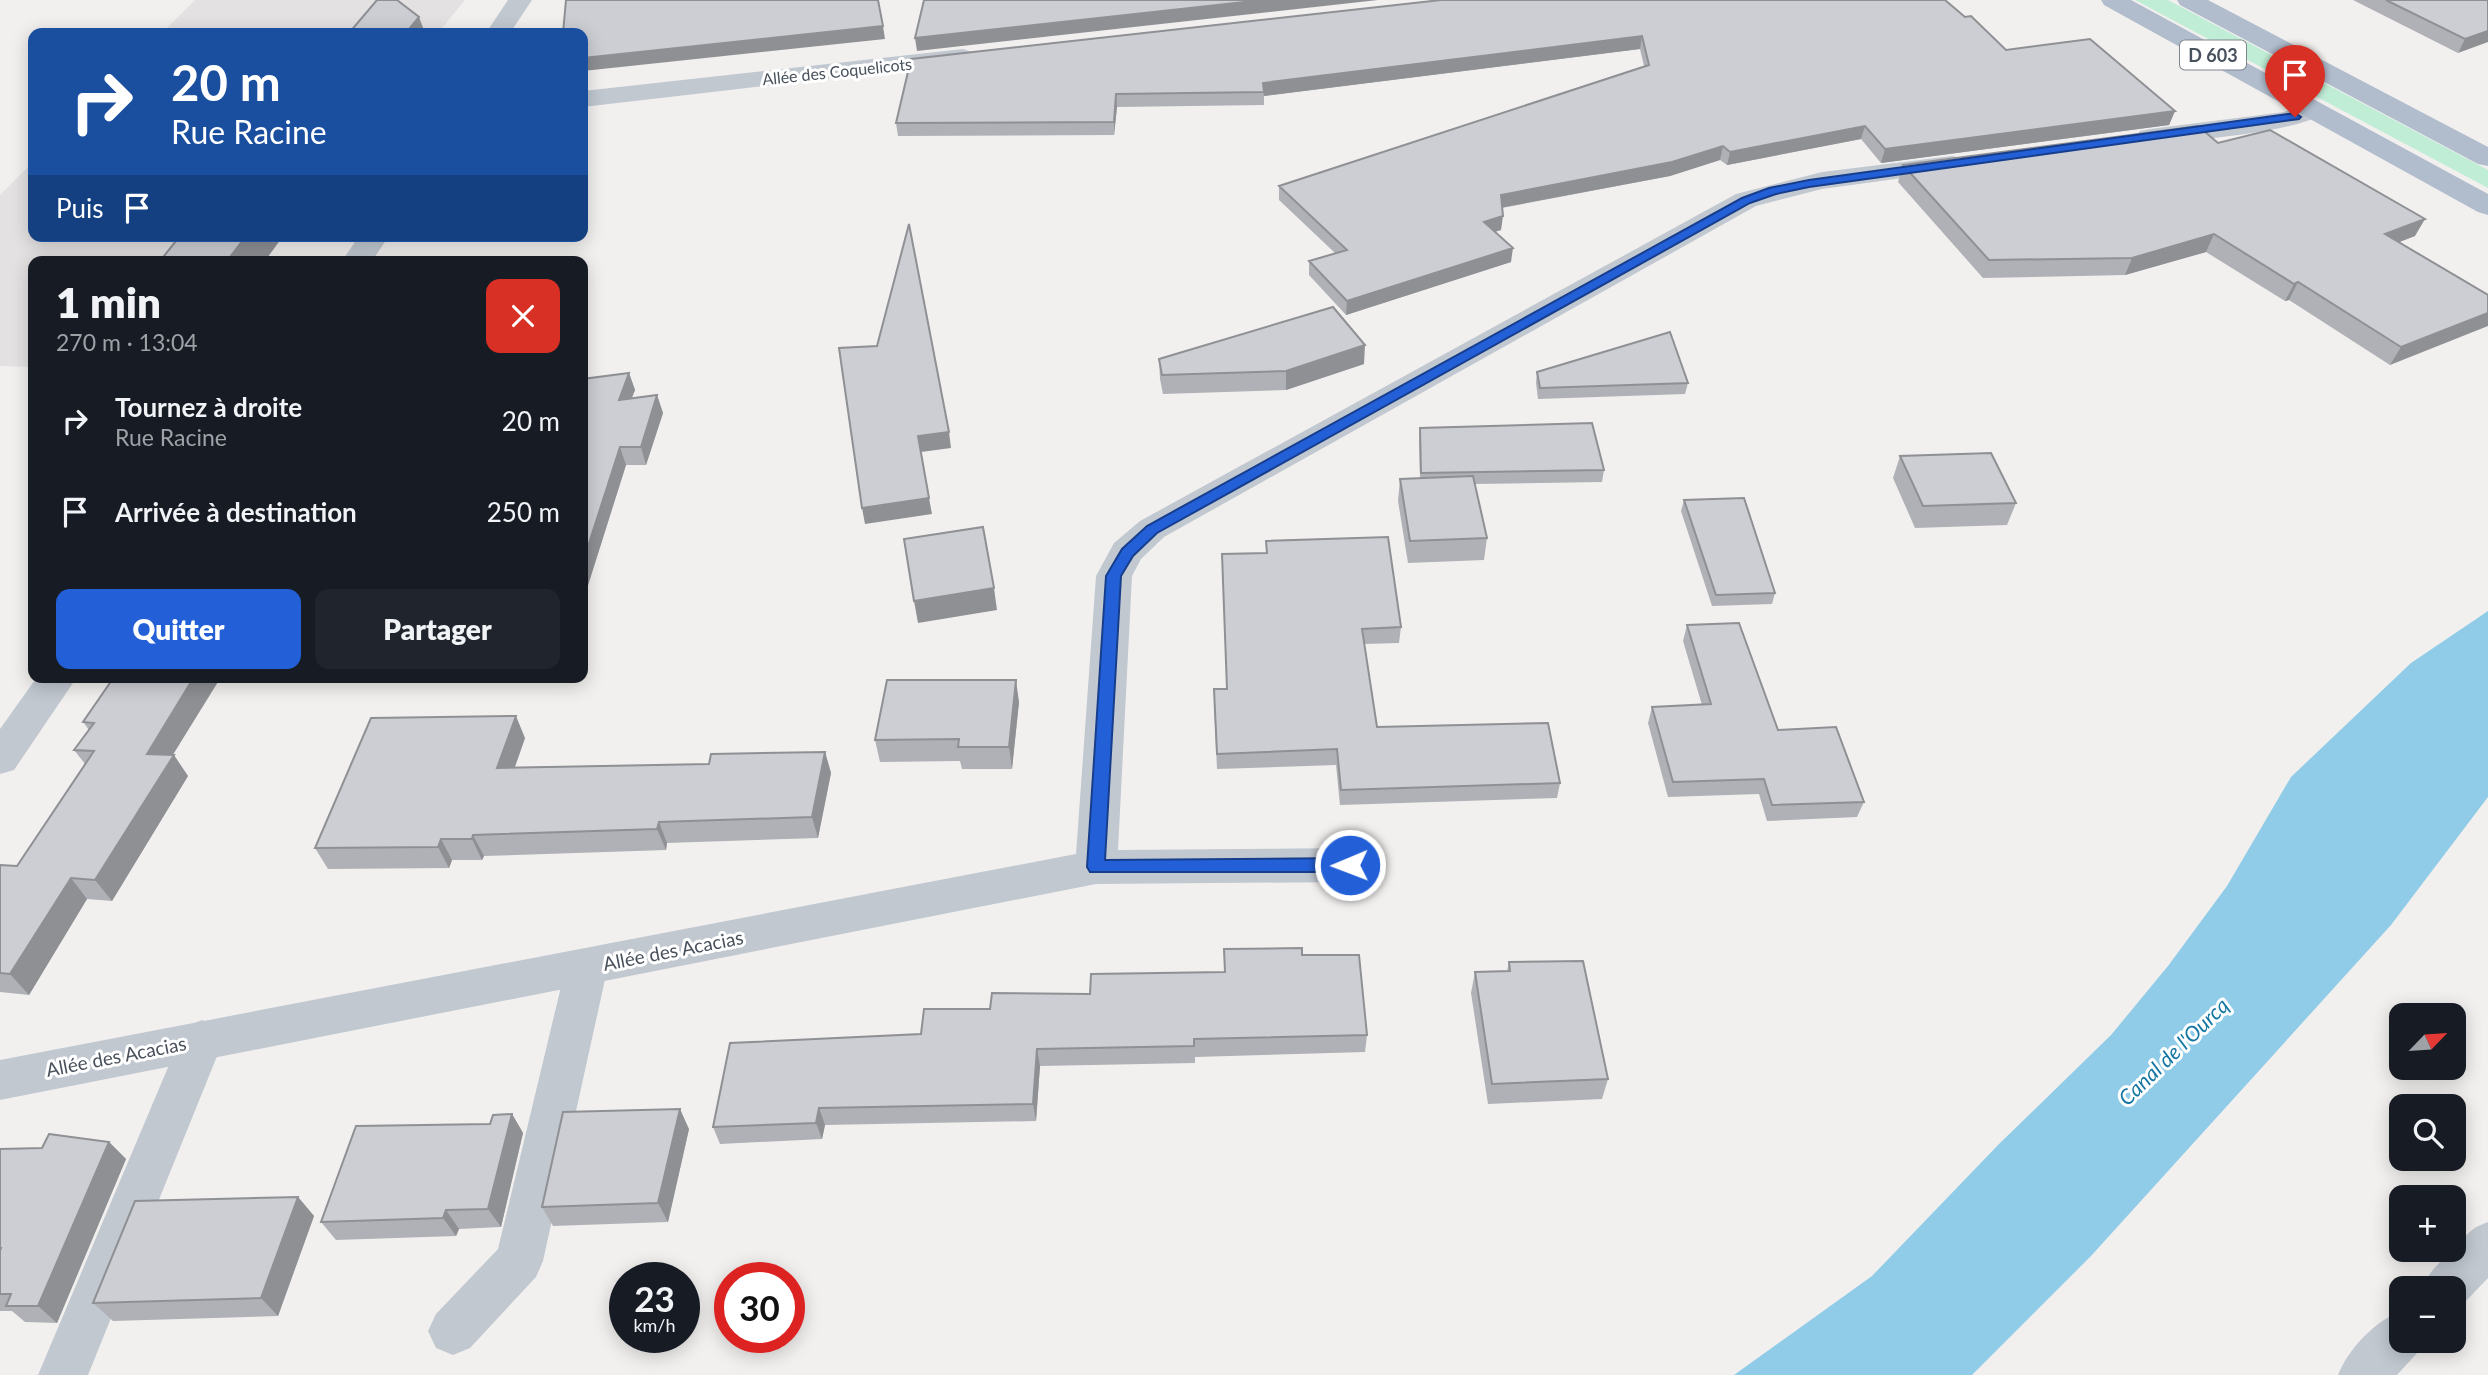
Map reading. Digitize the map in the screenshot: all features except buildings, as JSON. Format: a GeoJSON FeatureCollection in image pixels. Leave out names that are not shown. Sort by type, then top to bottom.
{"type":"FeatureCollection","features":[{"type":"Feature","properties":{"kind":"main road","name":"D 603"},"geometry":{"type":"LineString","coordinates":[[2113,0],[2488,206]]}},
{"type":"Feature","properties":{"kind":"main road","name":"D 603"},"geometry":{"type":"LineString","coordinates":[[2190,0],[2488,158]]}},
{"type":"Feature","properties":{"kind":"street"},"geometry":{"type":"LineString","coordinates":[[501,28],[520,0]]}},
{"type":"Feature","properties":{"kind":"street","name":"Allée des Coquelicots"},"geometry":{"type":"LineString","coordinates":[[588,98],[984,54]]}},
{"type":"Feature","properties":{"kind":"street"},"geometry":{"type":"LineString","coordinates":[[2124,141],[2289,119],[2313,110]]}},
{"type":"Feature","properties":{"kind":"street"},"geometry":{"type":"LineString","coordinates":[[1096,867],[1114,576],[1127,552],[1152,529],[1746,200],[1809,183],[1987,159]]}},
{"type":"Feature","properties":{"kind":"street"},"geometry":{"type":"LineString","coordinates":[[0,759],[54,683]]}},
{"type":"Feature","properties":{"kind":"street","name":"Allée des Acacias"},"geometry":{"type":"LineString","coordinates":[[0,1080],[1096,867],[1350,865]]}},
{"type":"Feature","properties":{"kind":"lane"},"geometry":{"type":"LineString","coordinates":[[453,1331],[519,1261],[587,966]]}},
{"type":"Feature","properties":{"kind":"lane"},"geometry":{"type":"LineString","coordinates":[[63,1375],[202,1039]]}},
{"type":"Feature","properties":{"kind":"lane"},"geometry":{"type":"LineString","coordinates":[[2457,1276],[2488,1244]]}},
{"type":"Feature","properties":{"kind":"lane"},"geometry":{"type":"LineString","coordinates":[[2363,1375],[2389,1348]]}},
{"type":"Feature","properties":{"kind":"shaded area"},"geometry":{"type":"Polygon","coordinates":[[[195,0],[465,0],[442,28],[167,28],[195,0]]]}},
{"type":"Feature","properties":{"kind":"shaded area"},"geometry":{"type":"Polygon","coordinates":[[[28,167],[28,242],[279,242],[269,256],[28,256],[28,367],[0,366],[0,195],[28,167]]]}},
{"type":"Feature","properties":{"kind":"green space"},"geometry":{"type":"Polygon","coordinates":[[[2135,0],[2168,0],[2488,170],[2488,188],[2135,0]]]}},
{"type":"Feature","properties":{"kind":"water","name":"Canal de l'Ourcq"},"geometry":{"type":"Polygon","coordinates":[[[2488,611],[2488,797],[2391,925],[2091,1256],[1972,1375],[1734,1375],[1872,1276],[1999,1144],[2111,1035],[2168,966],[2227,886],[2291,777],[2411,663],[2488,611]]]}},
{"type":"Feature","properties":{"kind":"route"},"geometry":{"type":"LineString","coordinates":[[1350,865],[1096,867],[1114,576],[1127,552],[1152,529],[1746,200],[1809,183],[2295,117]]}}]}
